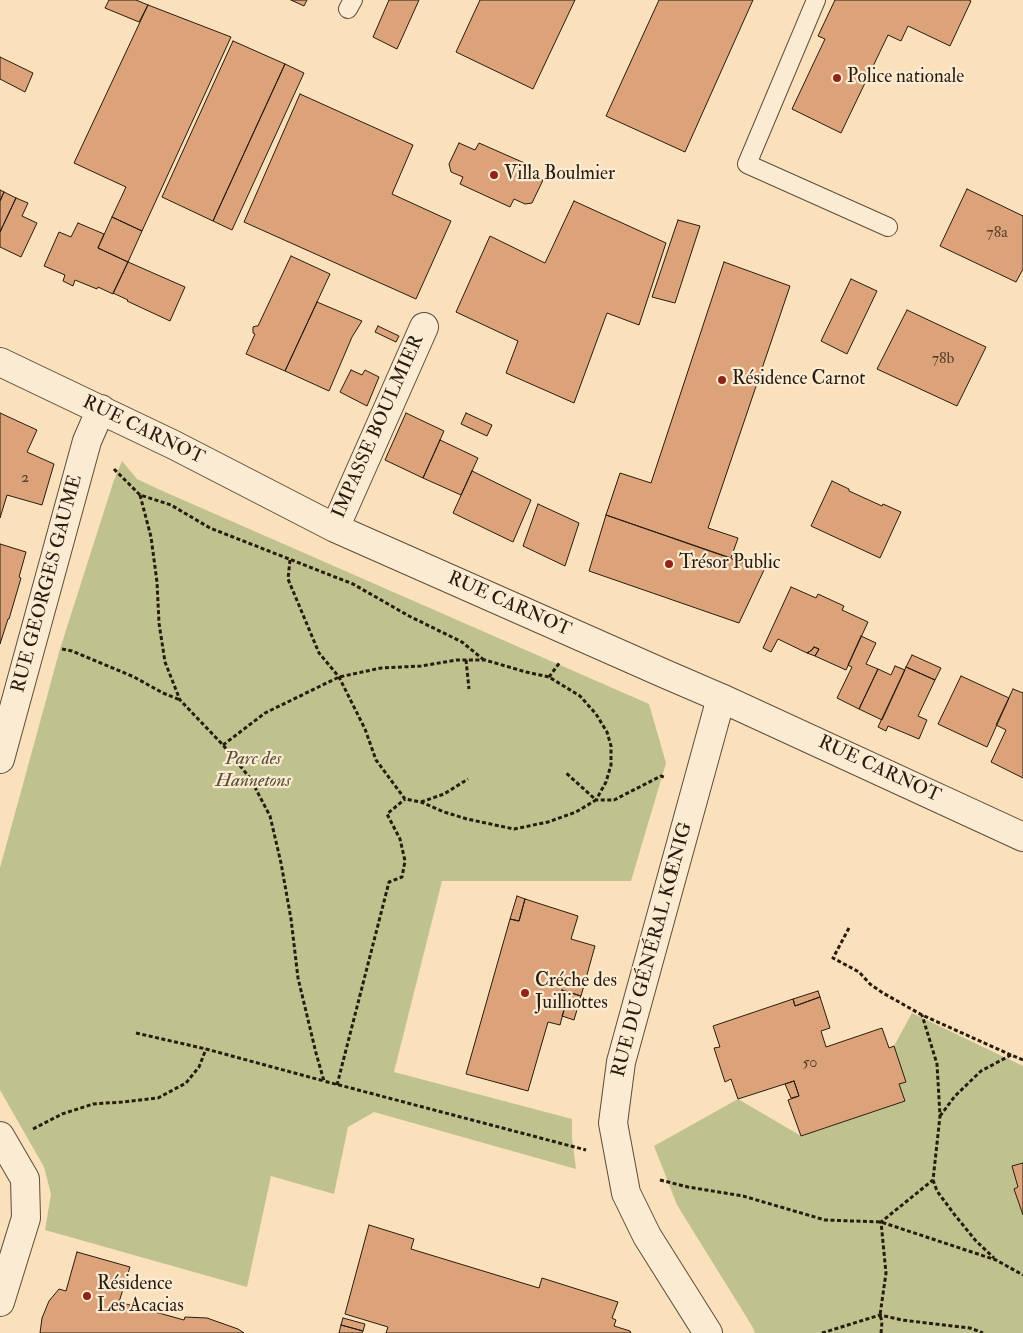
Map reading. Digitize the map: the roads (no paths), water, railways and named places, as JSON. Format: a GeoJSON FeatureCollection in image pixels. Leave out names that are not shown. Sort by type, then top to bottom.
{"type":"FeatureCollection","features":[{"type":"Feature","properties":{"kind":"street","name":"IMPASSE BOULMIER"},"geometry":{"type":"LineString","coordinates":[[334,528],[424,327]]}},
{"type":"Feature","properties":{"kind":"street","name":"RUE CARNOT"},"geometry":{"type":"LineString","coordinates":[[0,362],[174,444],[334,528],[722,698],[1023,837]]}},
{"type":"Feature","properties":{"kind":"street","name":"RUE GEORGES GAUME"},"geometry":{"type":"LineString","coordinates":[[0,759],[87,441],[100,409]]}},
{"type":"Feature","properties":{"kind":"street","name":"RUE DU GÉNÉRAL KŒNIG"},"geometry":{"type":"LineString","coordinates":[[708,1333],[647,1236],[626,1193],[613,1122],[620,1062],[722,698]]}},
{"type":"Feature","properties":{"kind":"street"},"geometry":{"type":"LineString","coordinates":[[0,1136],[25,1179],[26,1218],[0,1302]]}},
{"type":"Feature","properties":{"kind":"lane"},"geometry":{"type":"LineString","coordinates":[[816,0],[747,164],[888,226]]}},
{"type":"Feature","properties":{"kind":"place","name":"Police nationale"},"geometry":{"type":"Point","coordinates":[837,78]}},
{"type":"Feature","properties":{"kind":"place","name":"Villa Boulmier"},"geometry":{"type":"Point","coordinates":[494,175]}},
{"type":"Feature","properties":{"kind":"place","name":"Résidence Carnot"},"geometry":{"type":"Point","coordinates":[722,380]}},
{"type":"Feature","properties":{"kind":"place","name":"Trésor Public"},"geometry":{"type":"Point","coordinates":[669,564]}},
{"type":"Feature","properties":{"kind":"place","name":"Créche des Juilliottes"},"geometry":{"type":"Point","coordinates":[525,993]}},
{"type":"Feature","properties":{"kind":"place","name":"Résidence Les Acacias"},"geometry":{"type":"Point","coordinates":[87,1296]}},
{"type":"Feature","properties":{"kind":"park label","name":"Parc des Hannetons"},"geometry":{"type":"Point","coordinates":[253,771]}}]}
